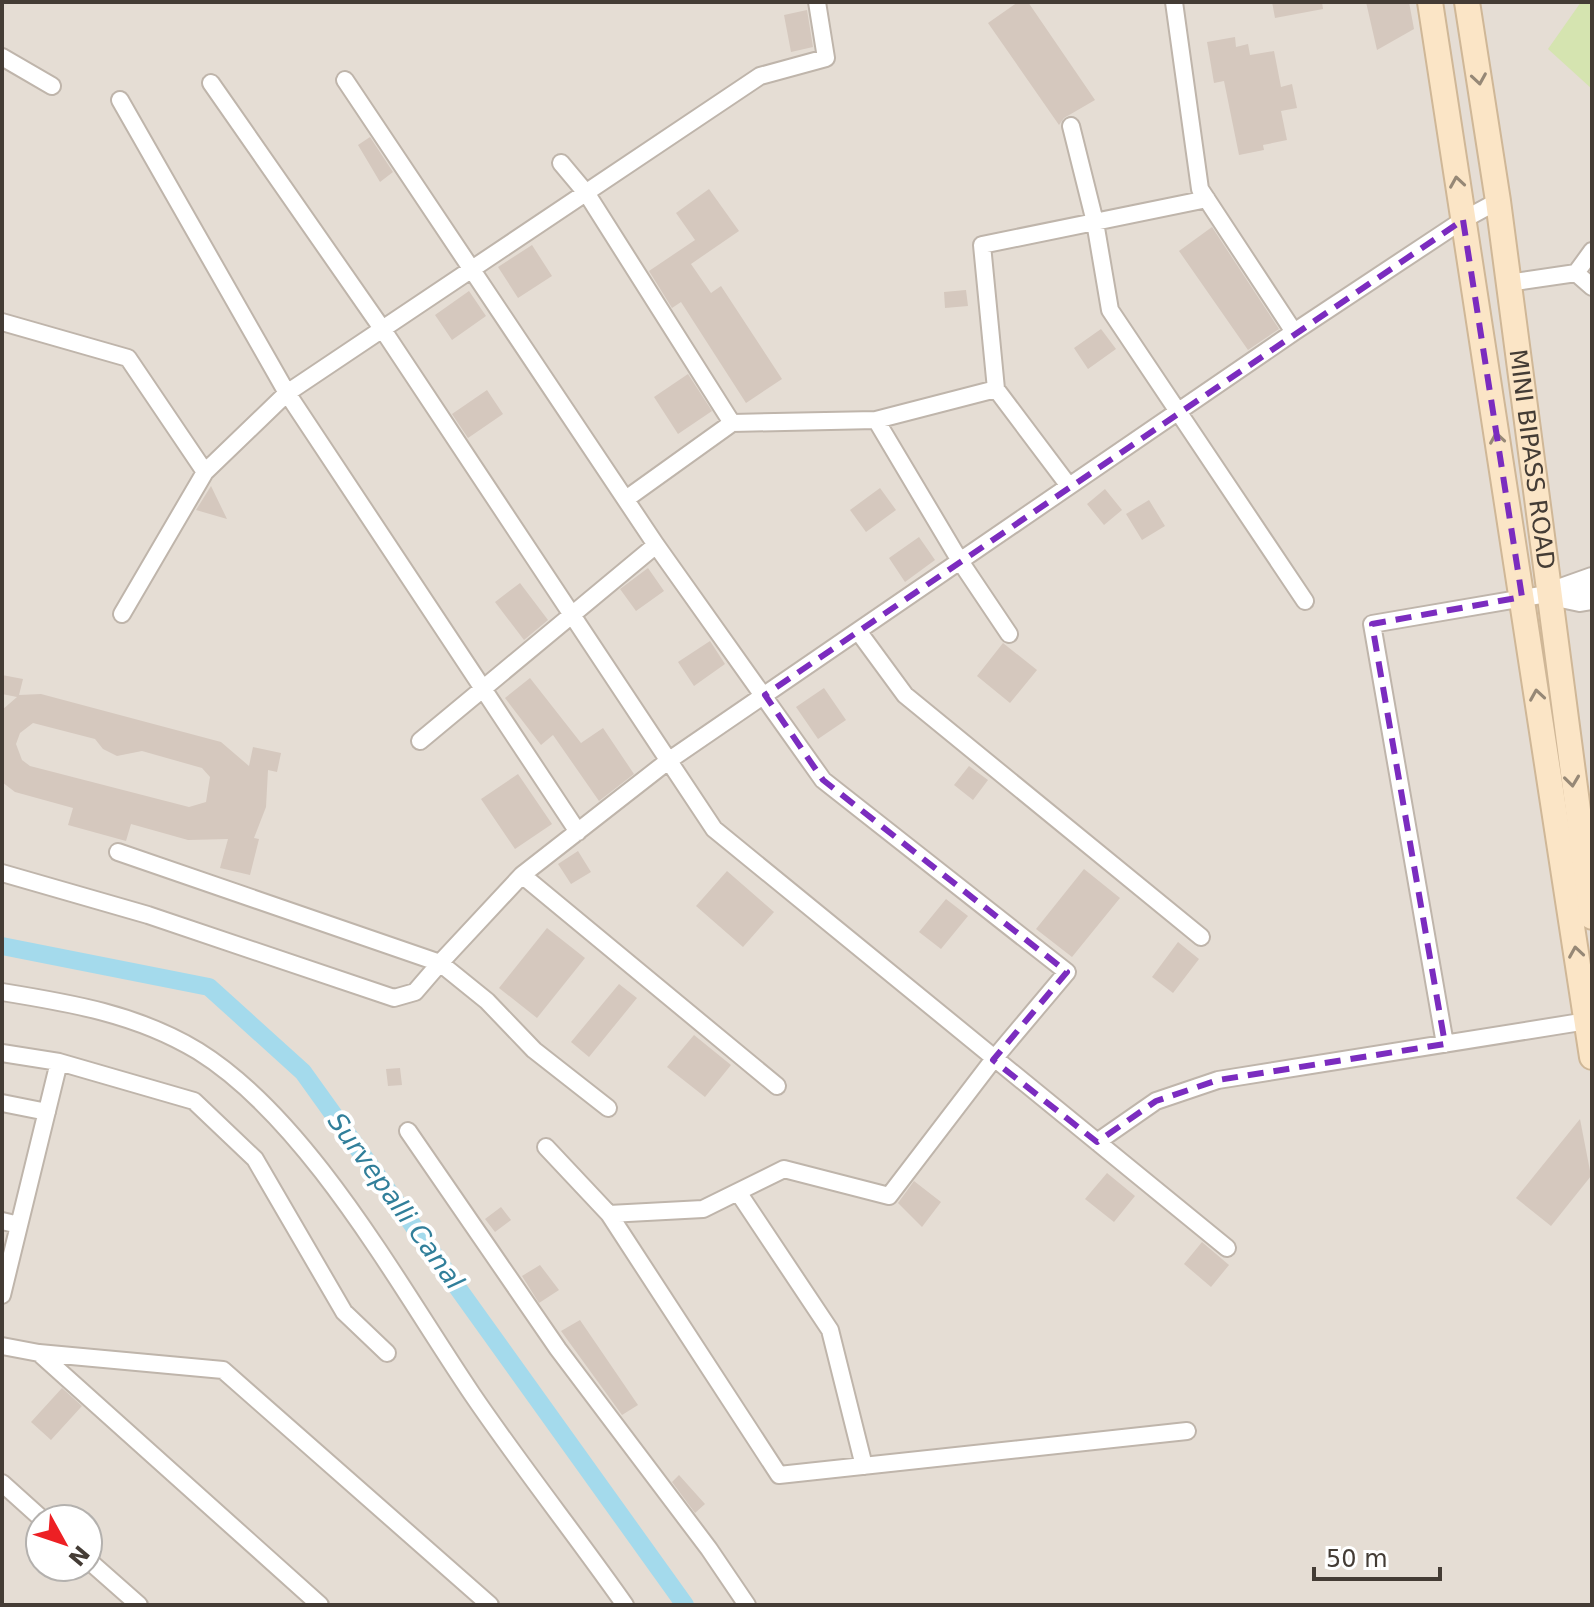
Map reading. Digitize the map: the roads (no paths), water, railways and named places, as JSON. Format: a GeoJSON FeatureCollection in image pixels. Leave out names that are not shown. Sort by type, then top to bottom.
{"type":"FeatureCollection","features":[{"type":"Feature","properties":{"kind":"main road"},"geometry":{"type":"LineString","coordinates":[[1430,2],[1592,1057]]}},
{"type":"Feature","properties":{"kind":"main road","name":"MINI BIPASS ROAD"},"geometry":{"type":"LineString","coordinates":[[1467,2],[1498,201],[1547,594],[1585,829],[1592,917]]}},
{"type":"Feature","properties":{"kind":"street"},"geometry":{"type":"LineString","coordinates":[[122,614],[205,472],[287,393],[760,76],[826,58],[817,2]]}},
{"type":"Feature","properties":{"kind":"street"},"geometry":{"type":"LineString","coordinates":[[1174,2],[1200,189],[1294,332]]}},
{"type":"Feature","properties":{"kind":"street"},"geometry":{"type":"LineString","coordinates":[[2,57],[52,86]]}},
{"type":"Feature","properties":{"kind":"street"},"geometry":{"type":"LineString","coordinates":[[345,80],[475,269],[656,545],[823,780],[1067,972],[993,1060],[889,1196],[784,1169],[703,1209],[609,1214]]}},
{"type":"Feature","properties":{"kind":"street"},"geometry":{"type":"LineString","coordinates":[[211,83],[383,330],[714,829],[993,1060],[1227,1248]]}},
{"type":"Feature","properties":{"kind":"street"},"geometry":{"type":"LineString","coordinates":[[120,100],[287,393],[485,687],[578,832]]}},
{"type":"Feature","properties":{"kind":"street"},"geometry":{"type":"LineString","coordinates":[[1071,126],[1095,222],[1110,310],[1305,601]]}},
{"type":"Feature","properties":{"kind":"street"},"geometry":{"type":"LineString","coordinates":[[561,163],[587,194],[732,423]]}},
{"type":"Feature","properties":{"kind":"street"},"geometry":{"type":"LineString","coordinates":[[1069,486],[996,389],[982,245],[1207,199]]}},
{"type":"Feature","properties":{"kind":"street"},"geometry":{"type":"LineString","coordinates":[[2,873],[148,915],[394,998],[415,992],[522,875],[668,761],[1294,332],[1463,220],[1498,201]]}},
{"type":"Feature","properties":{"kind":"street"},"geometry":{"type":"LineString","coordinates":[[1508,283],[1576,273],[1592,251]]}},
{"type":"Feature","properties":{"kind":"street"},"geometry":{"type":"LineString","coordinates":[[1576,273],[1592,287]]}},
{"type":"Feature","properties":{"kind":"street"},"geometry":{"type":"LineString","coordinates":[[2,322],[128,358],[205,472]]}},
{"type":"Feature","properties":{"kind":"street"},"geometry":{"type":"LineString","coordinates":[[626,499],[732,423],[876,420],[996,389]]}},
{"type":"Feature","properties":{"kind":"street"},"geometry":{"type":"LineString","coordinates":[[876,420],[960,561],[1009,634]]}},
{"type":"Feature","properties":{"kind":"street"},"geometry":{"type":"LineString","coordinates":[[420,741],[656,545]]}},
{"type":"Feature","properties":{"kind":"street"},"geometry":{"type":"LineString","coordinates":[[1445,1044],[1372,624],[1547,594],[1592,578]]}},
{"type":"Feature","properties":{"kind":"street"},"geometry":{"type":"LineString","coordinates":[[1547,594],[1588,603]]}},
{"type":"Feature","properties":{"kind":"street"},"geometry":{"type":"LineString","coordinates":[[858,631],[905,695],[1201,937]]}},
{"type":"Feature","properties":{"kind":"street"},"geometry":{"type":"LineString","coordinates":[[118,852],[440,963],[487,1001],[534,1050],[608,1108]]}},
{"type":"Feature","properties":{"kind":"street"},"geometry":{"type":"LineString","coordinates":[[522,875],[777,1086]]}},
{"type":"Feature","properties":{"kind":"street"},"geometry":{"type":"LineString","coordinates":[[2,992],[104,1009],[197,1051],[253,1093],[321,1170],[475,1399],[625,1605]]}},
{"type":"Feature","properties":{"kind":"street"},"geometry":{"type":"LineString","coordinates":[[1097,1142],[1156,1101],[1218,1080],[1587,1021]]}},
{"type":"Feature","properties":{"kind":"street"},"geometry":{"type":"LineString","coordinates":[[2,1053],[59,1062],[194,1101],[255,1159],[344,1312],[387,1353]]}},
{"type":"Feature","properties":{"kind":"street"},"geometry":{"type":"LineString","coordinates":[[2,1295],[59,1062]]}},
{"type":"Feature","properties":{"kind":"street"},"geometry":{"type":"LineString","coordinates":[[2,1103],[47,1112]]}},
{"type":"Feature","properties":{"kind":"street"},"geometry":{"type":"LineString","coordinates":[[408,1131],[558,1349],[709,1549],[747,1605]]}},
{"type":"Feature","properties":{"kind":"street"},"geometry":{"type":"LineString","coordinates":[[546,1147],[609,1214],[779,1475],[1187,1431]]}},
{"type":"Feature","properties":{"kind":"street"},"geometry":{"type":"LineString","coordinates":[[738,1192],[830,1330],[864,1466]]}},
{"type":"Feature","properties":{"kind":"street"},"geometry":{"type":"LineString","coordinates":[[2,1221],[19,1225]]}},
{"type":"Feature","properties":{"kind":"street"},"geometry":{"type":"LineString","coordinates":[[2,1346],[39,1353],[223,1370],[490,1605]]}},
{"type":"Feature","properties":{"kind":"street"},"geometry":{"type":"LineString","coordinates":[[39,1353],[320,1605]]}},
{"type":"Feature","properties":{"kind":"street"},"geometry":{"type":"LineString","coordinates":[[2,1483],[24,1503]]}},
{"type":"Feature","properties":{"kind":"street"},"geometry":{"type":"LineString","coordinates":[[104,1574],[139,1605]]}},
{"type":"Feature","properties":{"kind":"waterway","name":"Survepalli Canal"},"geometry":{"type":"LineString","coordinates":[[2,946],[209,987],[303,1072],[685,1605]]}}]}
